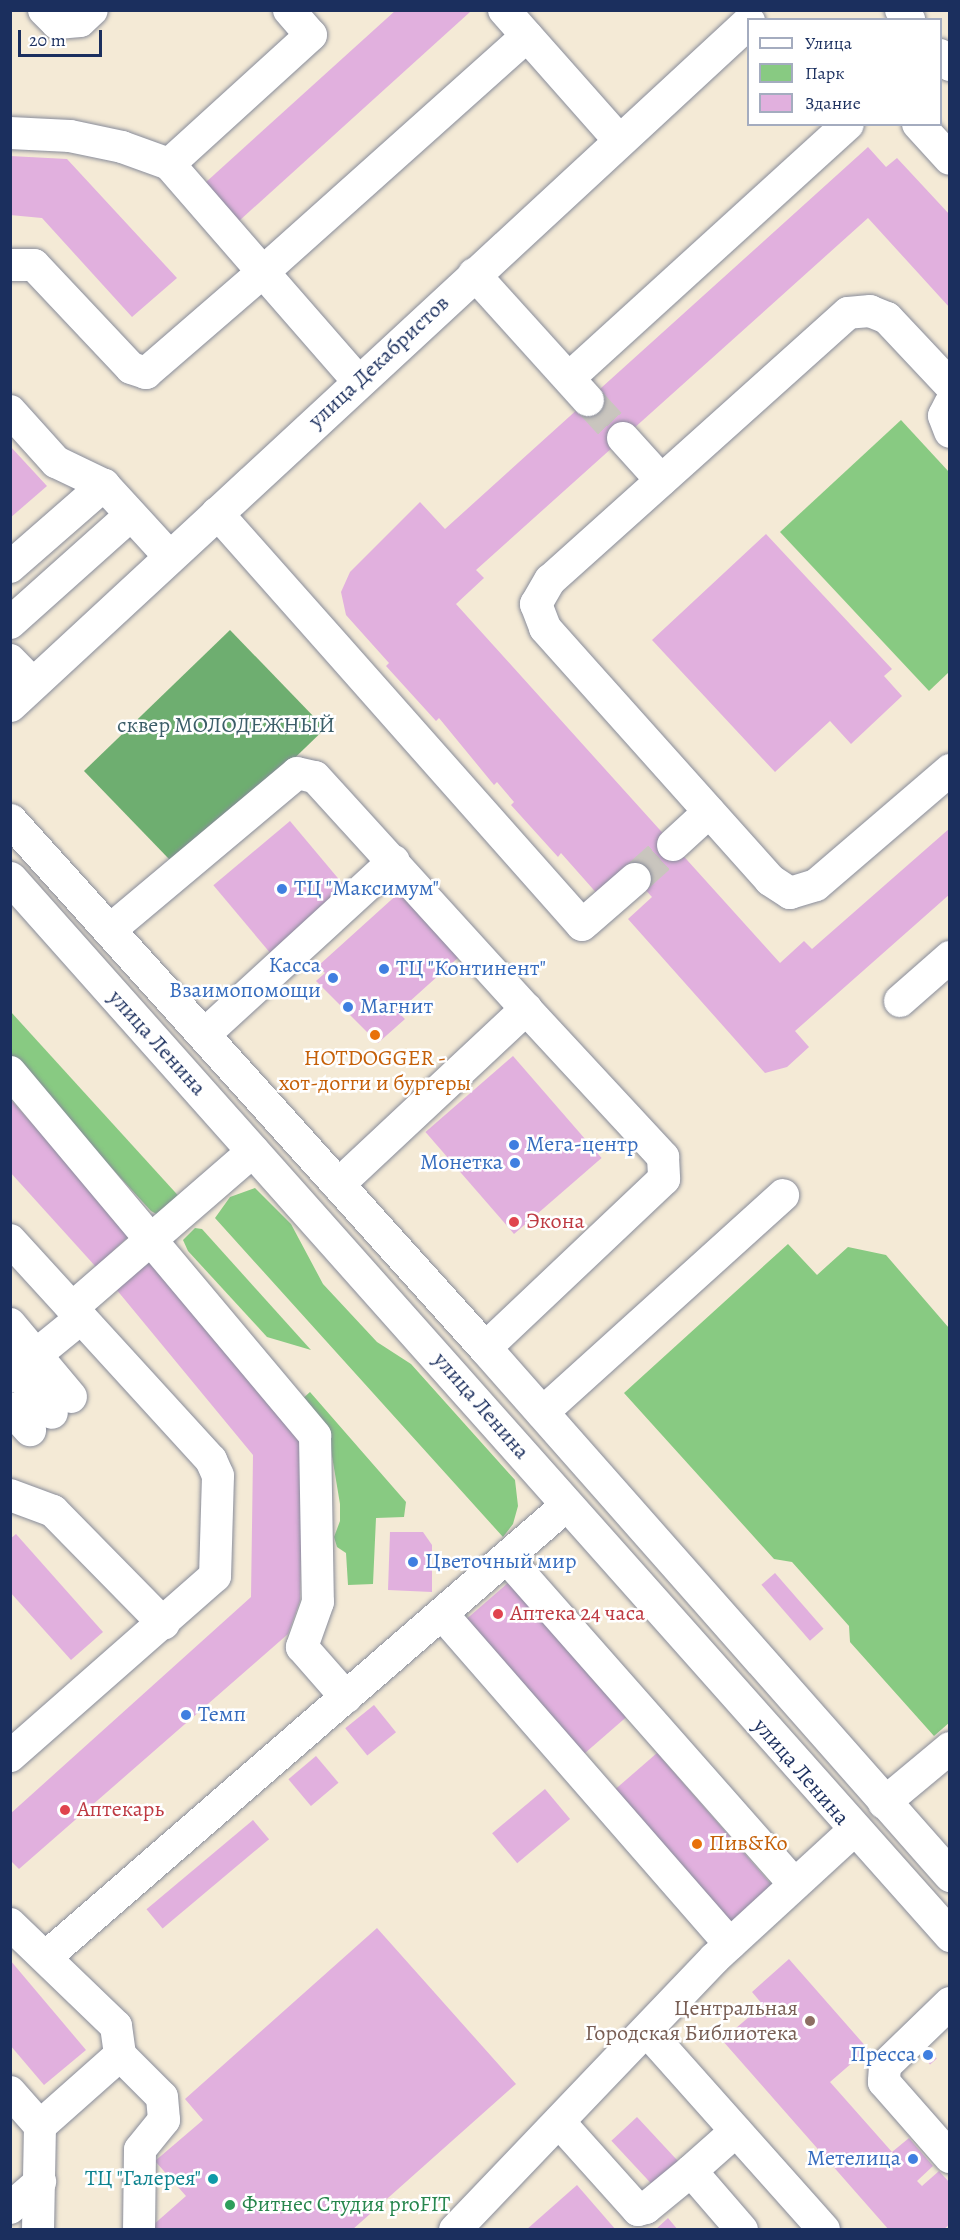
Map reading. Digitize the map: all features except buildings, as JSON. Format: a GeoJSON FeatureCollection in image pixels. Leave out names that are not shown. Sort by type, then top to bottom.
{"type":"FeatureCollection","features":[{"type":"Feature","properties":{"kind":"main road","name":"улица Декабристов"},"geometry":{"type":"LineString","coordinates":[[22,695],[358,381],[747,24]]}},
{"type":"Feature","properties":{"kind":"main road","name":"улица Ленина"},"geometry":{"type":"LineString","coordinates":[[10,819],[485,1348],[884,1803],[950,1875]]}},
{"type":"Feature","properties":{"kind":"main road","name":"улица Ленина"},"geometry":{"type":"LineString","coordinates":[[10,878],[512,1440],[853,1831],[943,1916]]}},
{"type":"Feature","properties":{"kind":"main road"},"geometry":{"type":"LineString","coordinates":[[512,1440],[542,1413]]}},
{"type":"Feature","properties":{"kind":"lane"},"geometry":{"type":"LineString","coordinates":[[45,10],[57,22],[80,21],[92,10]]}},
{"type":"Feature","properties":{"kind":"lane"},"geometry":{"type":"LineString","coordinates":[[169,164],[311,35],[289,10]]}},
{"type":"Feature","properties":{"kind":"lane"},"geometry":{"type":"LineString","coordinates":[[504,10],[619,140]]}},
{"type":"Feature","properties":{"kind":"lane"},"geometry":{"type":"LineString","coordinates":[[10,265],[34,265],[131,368],[146,373],[263,272],[527,36]]}},
{"type":"Feature","properties":{"kind":"lane"},"geometry":{"type":"LineString","coordinates":[[474,274],[579,389],[846,126]]}},
{"type":"Feature","properties":{"kind":"lane"},"geometry":{"type":"LineString","coordinates":[[920,126],[950,159]]}},
{"type":"Feature","properties":{"kind":"lane"},"geometry":{"type":"LineString","coordinates":[[10,133],[70,136],[122,147],[169,164],[358,381]]}},
{"type":"Feature","properties":{"kind":"lane"},"geometry":{"type":"LineString","coordinates":[[950,385],[887,318],[870,311],[848,313],[550,580],[536,604],[545,628],[770,880],[790,893],[816,885],[950,770]]}},
{"type":"Feature","properties":{"kind":"lane"},"geometry":{"type":"LineString","coordinates":[[950,404],[944,416],[950,432]]}},
{"type":"Feature","properties":{"kind":"lane"},"geometry":{"type":"LineString","coordinates":[[10,411],[56,462],[104,485],[170,557]]}},
{"type":"Feature","properties":{"kind":"lane"},"geometry":{"type":"LineString","coordinates":[[623,438],[661,480]]}},
{"type":"Feature","properties":{"kind":"lane"},"geometry":{"type":"LineString","coordinates":[[10,567],[104,485]]}},
{"type":"Feature","properties":{"kind":"lane"},"geometry":{"type":"LineString","coordinates":[[217,513],[582,925],[636,879]]}},
{"type":"Feature","properties":{"kind":"lane"},"geometry":{"type":"LineString","coordinates":[[10,623],[131,514]]}},
{"type":"Feature","properties":{"kind":"lane"},"geometry":{"type":"LineString","coordinates":[[10,660],[22,695]]}},
{"type":"Feature","properties":{"kind":"lane"},"geometry":{"type":"LineString","coordinates":[[110,930],[297,773],[315,777],[663,1157],[663,1179],[485,1348]]}},
{"type":"Feature","properties":{"kind":"lane"},"geometry":{"type":"LineString","coordinates":[[674,845],[709,812]]}},
{"type":"Feature","properties":{"kind":"lane"},"geometry":{"type":"LineString","coordinates":[[205,1034],[394,861]]}},
{"type":"Feature","properties":{"kind":"lane"},"geometry":{"type":"LineString","coordinates":[[900,1001],[950,957]]}},
{"type":"Feature","properties":{"kind":"lane"},"geometry":{"type":"LineString","coordinates":[[338,1185],[526,1009]]}},
{"type":"Feature","properties":{"kind":"lane"},"geometry":{"type":"LineString","coordinates":[[10,1072],[315,1436],[318,1602],[302,1647],[346,1697]]}},
{"type":"Feature","properties":{"kind":"lane"},"geometry":{"type":"LineString","coordinates":[[19,1366],[65,1308],[151,1240],[254,1151]]}},
{"type":"Feature","properties":{"kind":"lane"},"geometry":{"type":"LineString","coordinates":[[542,1413],[783,1195]]}},
{"type":"Feature","properties":{"kind":"lane"},"geometry":{"type":"LineString","coordinates":[[10,1240],[65,1308],[211,1460],[218,1476],[214,1576],[164,1624],[10,1756]]}},
{"type":"Feature","properties":{"kind":"lane"},"geometry":{"type":"LineString","coordinates":[[10,1324],[19,1366],[41,1412]]}},
{"type":"Feature","properties":{"kind":"lane"},"geometry":{"type":"LineString","coordinates":[[10,1495],[53,1510],[164,1624]]}},
{"type":"Feature","properties":{"kind":"lane"},"geometry":{"type":"LineString","coordinates":[[47,1956],[567,1504]]}},
{"type":"Feature","properties":{"kind":"lane"},"geometry":{"type":"LineString","coordinates":[[507,1558],[794,1884]]}},
{"type":"Feature","properties":{"kind":"lane"},"geometry":{"type":"LineString","coordinates":[[442,1614],[730,1944]]}},
{"type":"Feature","properties":{"kind":"lane"},"geometry":{"type":"LineString","coordinates":[[884,1803],[950,1748]]}},
{"type":"Feature","properties":{"kind":"lane"},"geometry":{"type":"LineString","coordinates":[[455,2229],[730,1944],[853,1831]]}},
{"type":"Feature","properties":{"kind":"lane"},"geometry":{"type":"LineString","coordinates":[[10,1924],[47,1956],[116,2026],[120,2055],[162,2097],[164,2120],[140,2150],[139,2229]]}},
{"type":"Feature","properties":{"kind":"lane"},"geometry":{"type":"LineString","coordinates":[[950,2003],[885,2066],[884,2082],[950,2157]]}},
{"type":"Feature","properties":{"kind":"lane"},"geometry":{"type":"LineString","coordinates":[[647,2031],[824,2229]]}},
{"type":"Feature","properties":{"kind":"lane"},"geometry":{"type":"LineString","coordinates":[[40,2126],[120,2055]]}},
{"type":"Feature","properties":{"kind":"lane"},"geometry":{"type":"LineString","coordinates":[[10,2092],[40,2126],[38,2229]]}},
{"type":"Feature","properties":{"kind":"lane"},"geometry":{"type":"LineString","coordinates":[[560,2122],[638,2210],[646,2208],[736,2131]]}},
{"type":"Feature","properties":{"kind":"lane"},"geometry":{"type":"LineString","coordinates":[[691,2171],[742,2229]]}},
{"type":"Feature","properties":{"kind":"lane"},"geometry":{"type":"LineString","coordinates":[[10,2208],[40,2182]]}},
{"type":"Feature","properties":{"kind":"green space"},"geometry":{"type":"Polygon","coordinates":[[[901,420],[949,472],[949,672],[929,691],[780,532],[901,420]]]}},
{"type":"Feature","properties":{"kind":"green space","name":"сквер МОЛОДЕЖНЫЙ"},"geometry":{"type":"Polygon","coordinates":[[[230,630],[325,729],[179,870],[84,771],[230,630]]]}},
{"type":"Feature","properties":{"kind":"green space"},"geometry":{"type":"Polygon","coordinates":[[[11,1012],[184,1202],[160,1216],[151,1211],[11,1058],[11,1012]]]}},
{"type":"Feature","properties":{"kind":"green space"},"geometry":{"type":"Polygon","coordinates":[[[255,1188],[291,1224],[323,1284],[377,1342],[411,1364],[515,1480],[518,1506],[513,1524],[503,1537],[215,1218],[230,1197],[255,1188]]]}},
{"type":"Feature","properties":{"kind":"green space"},"geometry":{"type":"Polygon","coordinates":[[[195,1228],[202,1229],[311,1350],[267,1337],[188,1251],[183,1240],[195,1228]]]}},
{"type":"Feature","properties":{"kind":"green space"},"geometry":{"type":"Polygon","coordinates":[[[788,1244],[817,1275],[848,1247],[886,1255],[949,1328],[950,1722],[934,1736],[850,1642],[849,1626],[792,1562],[774,1559],[624,1393],[788,1244]]]}},
{"type":"Feature","properties":{"kind":"green space"},"geometry":{"type":"Polygon","coordinates":[[[310,1392],[406,1502],[404,1517],[376,1518],[373,1584],[348,1585],[346,1553],[337,1547],[334,1537],[340,1521],[340,1504],[330,1444],[300,1401],[310,1392]]]}},
{"type":"Feature","properties":{"kind":"tunnel"},"geometry":{"type":"LineString","coordinates":[[588,400],[623,438]]}},
{"type":"Feature","properties":{"kind":"tunnel"},"geometry":{"type":"LineString","coordinates":[[635,879],[673,845]]}},
{"type":"Feature","properties":{"kind":"place","name":"ТЦ \"Максимум\""},"geometry":{"type":"Point","coordinates":[282,889]}},
{"type":"Feature","properties":{"kind":"place","name":"ТЦ \"Континент\""},"geometry":{"type":"Point","coordinates":[384,969]}},
{"type":"Feature","properties":{"kind":"place","name":"Касса Взаимопомощи"},"geometry":{"type":"Point","coordinates":[333,978]}},
{"type":"Feature","properties":{"kind":"place","name":"Магнит"},"geometry":{"type":"Point","coordinates":[348,1007]}},
{"type":"Feature","properties":{"kind":"place","name":"HOTDOGGER - хот-догги и бургеры"},"geometry":{"type":"Point","coordinates":[375,1035]}},
{"type":"Feature","properties":{"kind":"place","name":"Мега-центр"},"geometry":{"type":"Point","coordinates":[514,1145]}},
{"type":"Feature","properties":{"kind":"place","name":"Монетка"},"geometry":{"type":"Point","coordinates":[515,1163]}},
{"type":"Feature","properties":{"kind":"place","name":"Экона"},"geometry":{"type":"Point","coordinates":[514,1222]}},
{"type":"Feature","properties":{"kind":"place","name":"Цветочный мир"},"geometry":{"type":"Point","coordinates":[413,1562]}},
{"type":"Feature","properties":{"kind":"place","name":"Аптека 24 часа"},"geometry":{"type":"Point","coordinates":[498,1614]}},
{"type":"Feature","properties":{"kind":"place","name":"Темп"},"geometry":{"type":"Point","coordinates":[186,1715]}},
{"type":"Feature","properties":{"kind":"place","name":"Аптекарь"},"geometry":{"type":"Point","coordinates":[65,1810]}},
{"type":"Feature","properties":{"kind":"place","name":"Пив&Ко"},"geometry":{"type":"Point","coordinates":[697,1844]}},
{"type":"Feature","properties":{"kind":"place","name":"Центральная Городская Библиотека"},"geometry":{"type":"Point","coordinates":[810,2021]}},
{"type":"Feature","properties":{"kind":"place","name":"Пресса"},"geometry":{"type":"Point","coordinates":[928,2055]}},
{"type":"Feature","properties":{"kind":"place","name":"Метелица"},"geometry":{"type":"Point","coordinates":[913,2159]}},
{"type":"Feature","properties":{"kind":"place","name":"ТЦ \"Галерея\""},"geometry":{"type":"Point","coordinates":[213,2179]}},
{"type":"Feature","properties":{"kind":"place","name":"Фитнес Студия proFIT"},"geometry":{"type":"Point","coordinates":[230,2205]}}]}
